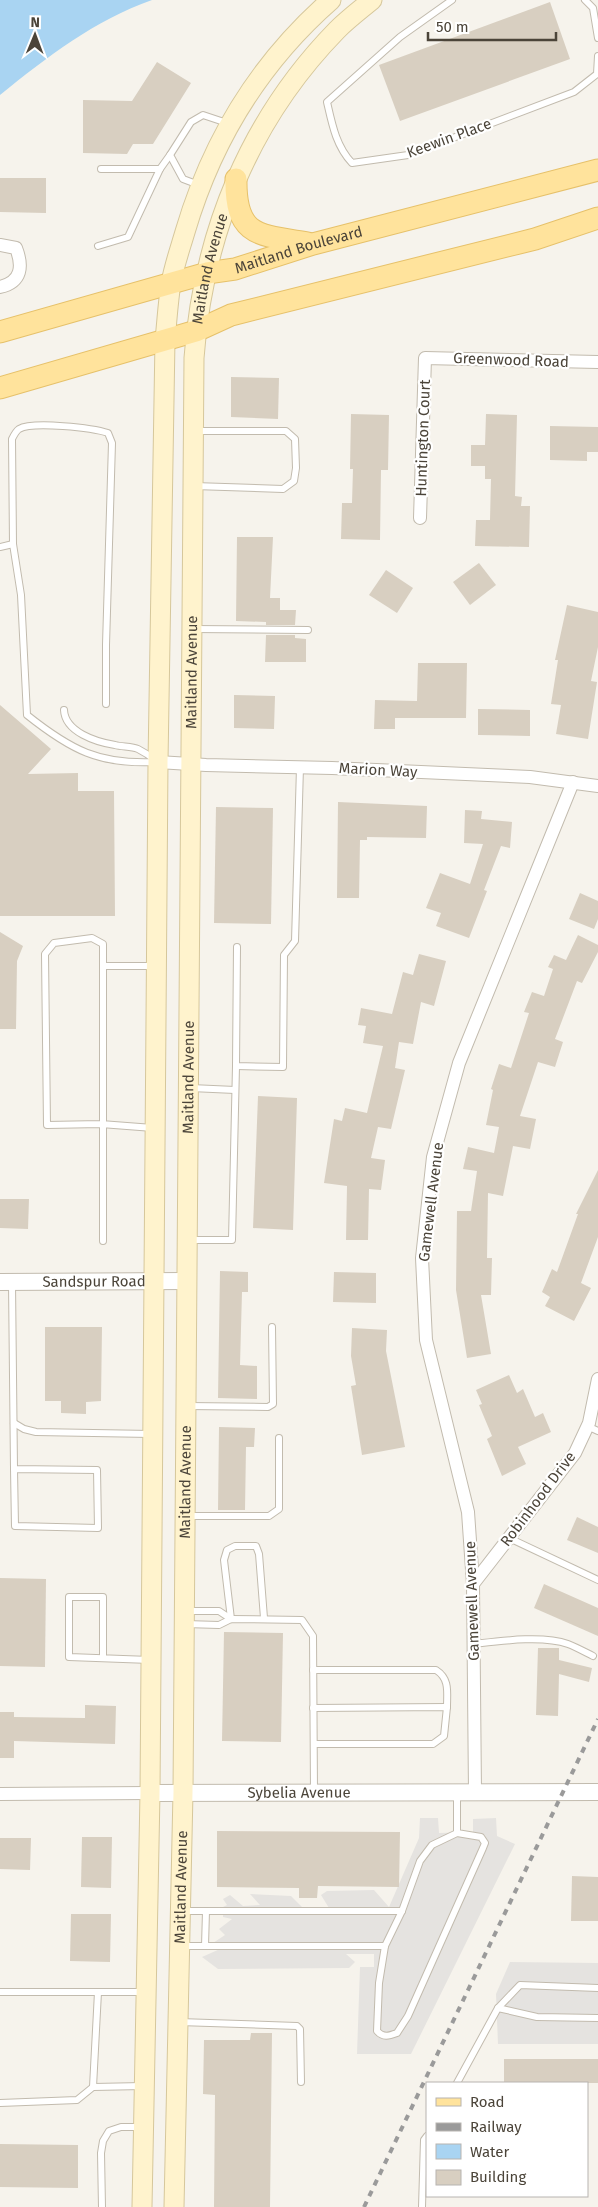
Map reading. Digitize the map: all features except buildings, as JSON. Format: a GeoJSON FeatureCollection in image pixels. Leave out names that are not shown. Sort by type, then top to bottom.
{"type":"FeatureCollection","features":[{"type":"Feature","properties":{"kind":"main road","name":"Maitland Avenue"},"geometry":{"type":"LineString","coordinates":[[142,2207],[150,1793],[158,762],[165,340],[172,283],[194,200],[228,124],[244,98],[277,55],[310,19],[331,0]]}},
{"type":"Feature","properties":{"kind":"main road","name":"Maitland Avenue"},"geometry":{"type":"LineString","coordinates":[[174,2207],[183,1792],[193,486],[196,331],[207,273],[227,201],[252,145],[285,92],[337,30],[372,0]]}},
{"type":"Feature","properties":{"kind":"main road","name":"Maitland Boulevard"},"geometry":{"type":"LineString","coordinates":[[0,332],[207,273],[235,269],[313,244],[598,170]]}},
{"type":"Feature","properties":{"kind":"main road"},"geometry":{"type":"LineString","coordinates":[[236,179],[237,207],[250,229],[265,236],[313,244]]}},
{"type":"Feature","properties":{"kind":"main road"},"geometry":{"type":"LineString","coordinates":[[0,388],[196,331],[231,315],[535,239],[598,218]]}},
{"type":"Feature","properties":{"kind":"main road"},"geometry":{"type":"LineString","coordinates":[[535,239],[598,230]]}},
{"type":"Feature","properties":{"kind":"street"},"geometry":{"type":"LineString","coordinates":[[0,245],[16,248],[21,262],[19,274],[10,285],[0,288]]}},
{"type":"Feature","properties":{"kind":"street","name":"Greenwood Road"},"geometry":{"type":"LineString","coordinates":[[425,358],[598,362]]}},
{"type":"Feature","properties":{"kind":"street","name":"Huntington Court"},"geometry":{"type":"LineString","coordinates":[[420,518],[425,358]]}},
{"type":"Feature","properties":{"kind":"street","name":"Marion Way"},"geometry":{"type":"LineString","coordinates":[[158,762],[530,777],[598,786]]}},
{"type":"Feature","properties":{"kind":"street","name":"Gamewell Avenue"},"geometry":{"type":"LineString","coordinates":[[476,1792],[473,1584],[468,1512],[426,1340],[422,1258],[433,1157],[459,1064],[573,782]]}},
{"type":"Feature","properties":{"kind":"street","name":"Sandspur Road"},"geometry":{"type":"LineString","coordinates":[[6,1282],[186,1281]]}},
{"type":"Feature","properties":{"kind":"street","name":"Robinhood Drive"},"geometry":{"type":"LineString","coordinates":[[473,1584],[593,1429],[598,1379]]}},
{"type":"Feature","properties":{"kind":"street","name":"Sybelia Avenue"},"geometry":{"type":"LineString","coordinates":[[0,1794],[598,1792]]}},
{"type":"Feature","properties":{"kind":"lane","name":"Keewin Place"},"geometry":{"type":"LineString","coordinates":[[452,0],[400,37],[327,102],[333,130],[343,154],[352,163],[408,154],[574,92],[597,74],[598,56]]}},
{"type":"Feature","properties":{"kind":"lane"},"geometry":{"type":"LineString","coordinates":[[585,0],[594,8],[598,38]]}},
{"type":"Feature","properties":{"kind":"lane"},"geometry":{"type":"LineString","coordinates":[[98,246],[128,237],[160,169],[191,122],[203,115],[228,124]]}},
{"type":"Feature","properties":{"kind":"lane"},"geometry":{"type":"LineString","coordinates":[[170,155],[183,179],[200,185]]}},
{"type":"Feature","properties":{"kind":"lane"},"geometry":{"type":"LineString","coordinates":[[101,169],[160,169]]}},
{"type":"Feature","properties":{"kind":"lane"},"geometry":{"type":"LineString","coordinates":[[106,704],[112,443],[108,433],[98,430],[45,425],[29,426],[18,430],[12,438],[13,544],[21,595],[27,715],[54,737],[89,754],[114,762],[158,762]]}},
{"type":"Feature","properties":{"kind":"lane"},"geometry":{"type":"LineString","coordinates":[[193,486],[284,489],[294,481],[296,468],[295,439],[286,431],[194,431]]}},
{"type":"Feature","properties":{"kind":"lane"},"geometry":{"type":"LineString","coordinates":[[0,547],[13,544]]}},
{"type":"Feature","properties":{"kind":"lane"},"geometry":{"type":"LineString","coordinates":[[192,629],[308,630]]}},
{"type":"Feature","properties":{"kind":"lane"},"geometry":{"type":"LineString","coordinates":[[64,710],[64,719],[70,726],[83,734],[99,742],[138,749],[158,762]]}},
{"type":"Feature","properties":{"kind":"lane"},"geometry":{"type":"LineString","coordinates":[[236,1066],[283,1067],[284,955],[295,941],[300,767]]}},
{"type":"Feature","properties":{"kind":"lane"},"geometry":{"type":"LineString","coordinates":[[103,1241],[101,1124],[103,944],[92,938],[54,943],[46,954],[48,1124],[101,1124],[156,1128]]}},
{"type":"Feature","properties":{"kind":"lane"},"geometry":{"type":"LineString","coordinates":[[187,1240],[232,1240],[237,947]]}},
{"type":"Feature","properties":{"kind":"lane"},"geometry":{"type":"LineString","coordinates":[[103,966],[157,966]]}},
{"type":"Feature","properties":{"kind":"lane"},"geometry":{"type":"LineString","coordinates":[[188,1088],[235,1090]]}},
{"type":"Feature","properties":{"kind":"lane"},"geometry":{"type":"LineString","coordinates":[[6,1282],[14,1423],[14,1469],[15,1526],[98,1528],[97,1470],[14,1469]]}},
{"type":"Feature","properties":{"kind":"lane"},"geometry":{"type":"LineString","coordinates":[[186,1406],[268,1407],[273,1404],[272,1327]]}},
{"type":"Feature","properties":{"kind":"lane"},"geometry":{"type":"LineString","coordinates":[[14,1423],[24,1429],[36,1432],[153,1434]]}},
{"type":"Feature","properties":{"kind":"lane"},"geometry":{"type":"LineString","coordinates":[[185,1516],[269,1516],[279,1509],[279,1438]]}},
{"type":"Feature","properties":{"kind":"lane"},"geometry":{"type":"LineString","coordinates":[[509,1538],[598,1580]]}},
{"type":"Feature","properties":{"kind":"lane"},"geometry":{"type":"LineString","coordinates":[[231,1619],[224,1560],[226,1550],[235,1546],[256,1546],[259,1554],[264,1618]]}},
{"type":"Feature","properties":{"kind":"lane"},"geometry":{"type":"LineString","coordinates":[[103,1658],[103,1597],[69,1598],[69,1658],[151,1660]]}},
{"type":"Feature","properties":{"kind":"lane"},"geometry":{"type":"LineString","coordinates":[[184,1618],[219,1611],[231,1619]]}},
{"type":"Feature","properties":{"kind":"lane"},"geometry":{"type":"LineString","coordinates":[[184,1618],[219,1625],[231,1619],[302,1620],[313,1636],[314,1792]]}},
{"type":"Feature","properties":{"kind":"lane"},"geometry":{"type":"LineString","coordinates":[[474,1644],[501,1641],[556,1641],[593,1656]]}},
{"type":"Feature","properties":{"kind":"lane"},"geometry":{"type":"LineString","coordinates":[[313,1670],[436,1670],[443,1674],[447,1682],[444,1736],[433,1744],[314,1744]]}},
{"type":"Feature","properties":{"kind":"lane"},"geometry":{"type":"LineString","coordinates":[[313,1708],[447,1707]]}},
{"type":"Feature","properties":{"kind":"lane"},"geometry":{"type":"LineString","coordinates":[[457,1792],[457,1833]]}},
{"type":"Feature","properties":{"kind":"lane"},"geometry":{"type":"LineString","coordinates":[[457,1833],[481,1837],[485,1843],[484,1848],[408,2016],[397,2033],[387,2036],[380,2035],[377,2031],[379,1983],[385,1946],[402,1911],[420,1861],[432,1846],[457,1833]]}},
{"type":"Feature","properties":{"kind":"lane"},"geometry":{"type":"LineString","coordinates":[[180,1911],[402,1911]]}},
{"type":"Feature","properties":{"kind":"lane"},"geometry":{"type":"LineString","coordinates":[[205,1946],[206,1911]]}},
{"type":"Feature","properties":{"kind":"lane"},"geometry":{"type":"LineString","coordinates":[[179,1946],[385,1946]]}},
{"type":"Feature","properties":{"kind":"lane"},"geometry":{"type":"LineString","coordinates":[[458,2082],[498,2008],[520,1985],[598,1988]]}},
{"type":"Feature","properties":{"kind":"lane"},"geometry":{"type":"LineString","coordinates":[[0,1992],[146,1992]]}},
{"type":"Feature","properties":{"kind":"lane"},"geometry":{"type":"LineString","coordinates":[[93,2087],[98,1992]]}},
{"type":"Feature","properties":{"kind":"lane"},"geometry":{"type":"LineString","coordinates":[[498,2008],[537,2016],[598,2018]]}},
{"type":"Feature","properties":{"kind":"lane"},"geometry":{"type":"LineString","coordinates":[[178,2022],[297,2026],[300,2029],[301,2082]]}},
{"type":"Feature","properties":{"kind":"lane"},"geometry":{"type":"LineString","coordinates":[[0,2103],[77,2100],[93,2087],[144,2086]]}},
{"type":"Feature","properties":{"kind":"lane"},"geometry":{"type":"LineString","coordinates":[[102,2207],[103,2141],[109,2131],[121,2127],[143,2127]]}},
{"type":"Feature","properties":{"kind":"lane"},"geometry":{"type":"LineString","coordinates":[[422,2207],[424,2140],[426,2137]]}},
{"type":"Feature","properties":{"kind":"shaded area"},"geometry":{"type":"Polygon","coordinates":[[[420,1818],[438,1818],[439,1833],[473,1832],[473,1819],[496,1818],[497,1836],[515,1844],[411,2054],[357,2054],[360,1967],[374,1967],[374,1954],[346,1954],[355,1962],[349,1968],[218,1969],[202,1957],[220,1949],[213,1943],[225,1935],[219,1929],[232,1919],[223,1917],[223,1907],[227,1905],[223,1899],[230,1895],[243,1906],[260,1905],[250,1894],[291,1896],[302,1907],[329,1908],[321,1895],[327,1891],[374,1890],[389,1907],[419,1838],[420,1818]]]}},
{"type":"Feature","properties":{"kind":"shaded area"},"geometry":{"type":"Polygon","coordinates":[[[510,1962],[598,1963],[598,2044],[498,2044],[496,1994],[510,1962]]]}},
{"type":"Feature","properties":{"kind":"water"},"geometry":{"type":"Polygon","coordinates":[[[0,0],[152,0],[131,8],[91,29],[36,67],[0,95],[0,0]]]}},
{"type":"Feature","properties":{"kind":"railway"},"geometry":{"type":"LineString","coordinates":[[364,2207],[598,1719]]}}]}
